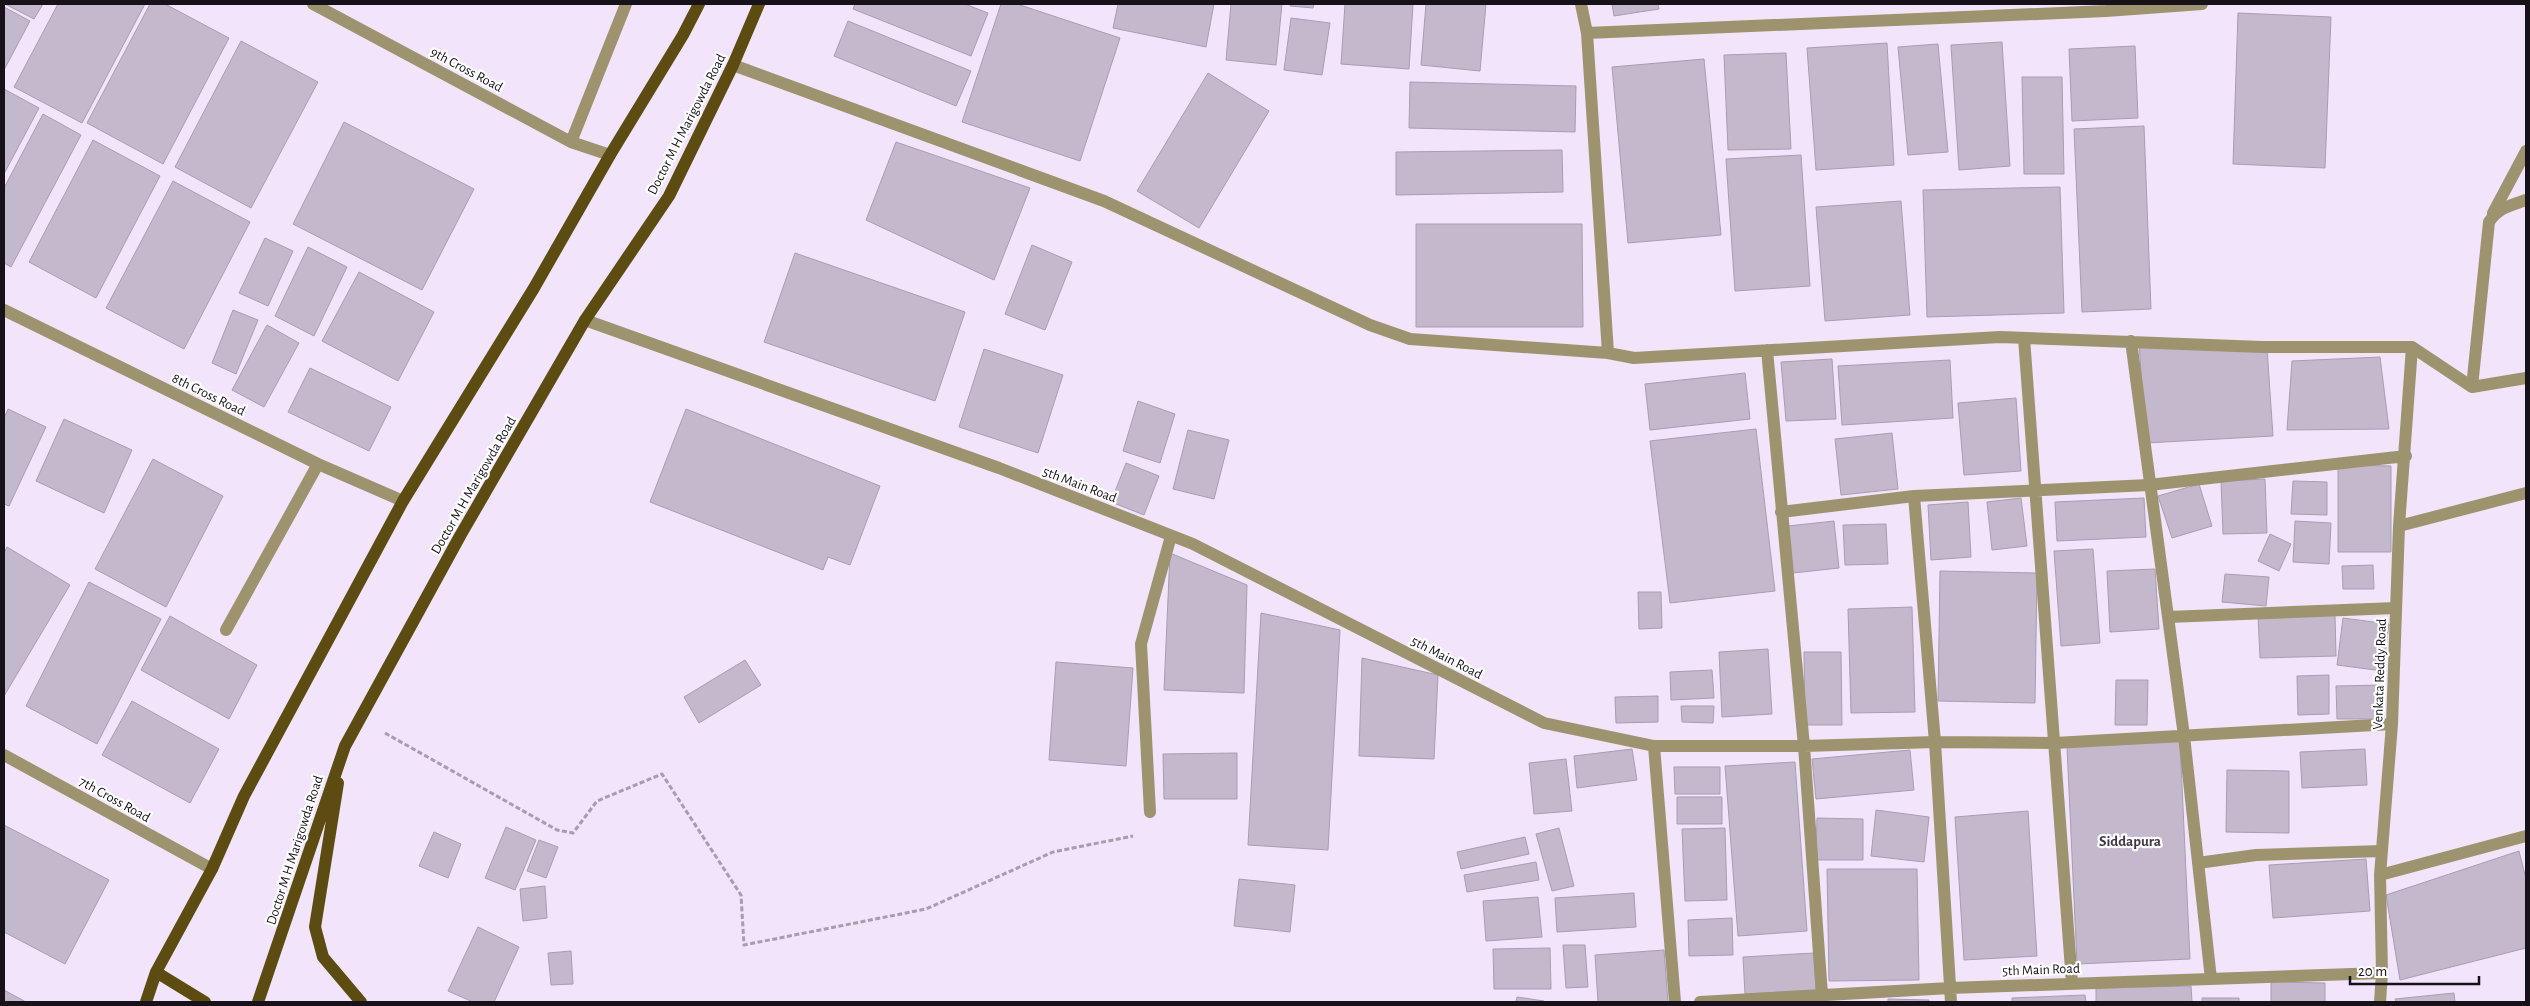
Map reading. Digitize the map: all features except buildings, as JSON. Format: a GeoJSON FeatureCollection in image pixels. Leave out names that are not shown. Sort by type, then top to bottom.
{"type":"FeatureCollection","features":[{"type":"Feature","properties":{"kind":"main road"},"geometry":{"type":"LineString","coordinates":[[146,1002],[156,972],[212,869],[244,796],[403,501],[534,288],[610,154],[683,35],[699,4]]}},
{"type":"Feature","properties":{"kind":"main road","name":"Doctor M H Marigowda Road"},"geometry":{"type":"LineString","coordinates":[[258,1002],[344,746],[460,536],[585,320],[669,196],[733,65],[758,4]]}},
{"type":"Feature","properties":{"kind":"main road"},"geometry":{"type":"LineString","coordinates":[[344,746],[315,927],[323,957],[361,1002]]}},
{"type":"Feature","properties":{"kind":"main road"},"geometry":{"type":"LineString","coordinates":[[156,972],[205,1002]]}},
{"type":"Feature","properties":{"kind":"street","name":"9th Cross Road"},"geometry":{"type":"LineString","coordinates":[[313,4],[571,142],[610,154]]}},
{"type":"Feature","properties":{"kind":"street"},"geometry":{"type":"LineString","coordinates":[[571,142],[626,4]]}},
{"type":"Feature","properties":{"kind":"street"},"geometry":{"type":"LineString","coordinates":[[1581,4],[1587,33],[1608,353]]}},
{"type":"Feature","properties":{"kind":"street"},"geometry":{"type":"LineString","coordinates":[[1587,33],[2106,7],[2202,4]]}},
{"type":"Feature","properties":{"kind":"street"},"geometry":{"type":"LineString","coordinates":[[733,65],[1104,201],[1370,325],[1410,339],[1608,353],[1634,358],[2000,337],[2262,347],[2412,347],[2472,387],[2526,378]]}},
{"type":"Feature","properties":{"kind":"street"},"geometry":{"type":"LineString","coordinates":[[2472,387],[2489,222],[2526,151]]}},
{"type":"Feature","properties":{"kind":"street"},"geometry":{"type":"LineString","coordinates":[[2489,222],[2499,210],[2526,200]]}},
{"type":"Feature","properties":{"kind":"street","name":"8th Cross Road"},"geometry":{"type":"LineString","coordinates":[[4,310],[318,464],[403,501]]}},
{"type":"Feature","properties":{"kind":"street","name":"5th Main Road"},"geometry":{"type":"LineString","coordinates":[[585,320],[999,468],[1193,544],[1544,723],[1654,746],[1804,746],[1935,742],[2054,743],[2392,724]]}},
{"type":"Feature","properties":{"kind":"street"},"geometry":{"type":"LineString","coordinates":[[2024,338],[2037,491],[2072,983]]}},
{"type":"Feature","properties":{"kind":"street"},"geometry":{"type":"LineString","coordinates":[[2131,341],[2184,736],[2210,979]]}},
{"type":"Feature","properties":{"kind":"street","name":"Venkata Reddy Road"},"geometry":{"type":"LineString","coordinates":[[2380,1002],[2382,973],[2380,875],[2392,724],[2399,526],[2406,456],[2412,347]]}},
{"type":"Feature","properties":{"kind":"street"},"geometry":{"type":"LineString","coordinates":[[1767,350],[1804,746],[1822,995]]}},
{"type":"Feature","properties":{"kind":"street"},"geometry":{"type":"LineString","coordinates":[[1782,512],[1914,496],[2149,485],[2406,456]]}},
{"type":"Feature","properties":{"kind":"street"},"geometry":{"type":"LineString","coordinates":[[226,630],[318,464]]}},
{"type":"Feature","properties":{"kind":"street"},"geometry":{"type":"LineString","coordinates":[[2399,526],[2526,493]]}},
{"type":"Feature","properties":{"kind":"street"},"geometry":{"type":"LineString","coordinates":[[1914,496],[1935,742],[1951,1002]]}},
{"type":"Feature","properties":{"kind":"street"},"geometry":{"type":"LineString","coordinates":[[1150,812],[1141,644],[1171,536]]}},
{"type":"Feature","properties":{"kind":"street"},"geometry":{"type":"LineString","coordinates":[[2168,617],[2396,608]]}},
{"type":"Feature","properties":{"kind":"street"},"geometry":{"type":"LineString","coordinates":[[1654,746],[1675,1002]]}},
{"type":"Feature","properties":{"kind":"street","name":"7th Cross Road"},"geometry":{"type":"LineString","coordinates":[[4,755],[212,869]]}},
{"type":"Feature","properties":{"kind":"street"},"geometry":{"type":"LineString","coordinates":[[2380,875],[2526,836]]}},
{"type":"Feature","properties":{"kind":"street"},"geometry":{"type":"LineString","coordinates":[[2198,863],[2256,856],[2382,851]]}},
{"type":"Feature","properties":{"kind":"street","name":"5th Main Road"},"geometry":{"type":"LineString","coordinates":[[1700,1002],[1950,988],[2382,973]]}},
{"type":"Feature","properties":{"kind":"path"},"geometry":{"type":"LineString","coordinates":[[359,718],[557,830],[574,832],[597,802],[662,774],[741,895],[744,945],[926,910],[1053,852],[1136,835]]}},
{"type":"Feature","properties":{"kind":"district","name":"Siddapura"},"geometry":{"type":"Point","coordinates":[2130,841]}}]}
